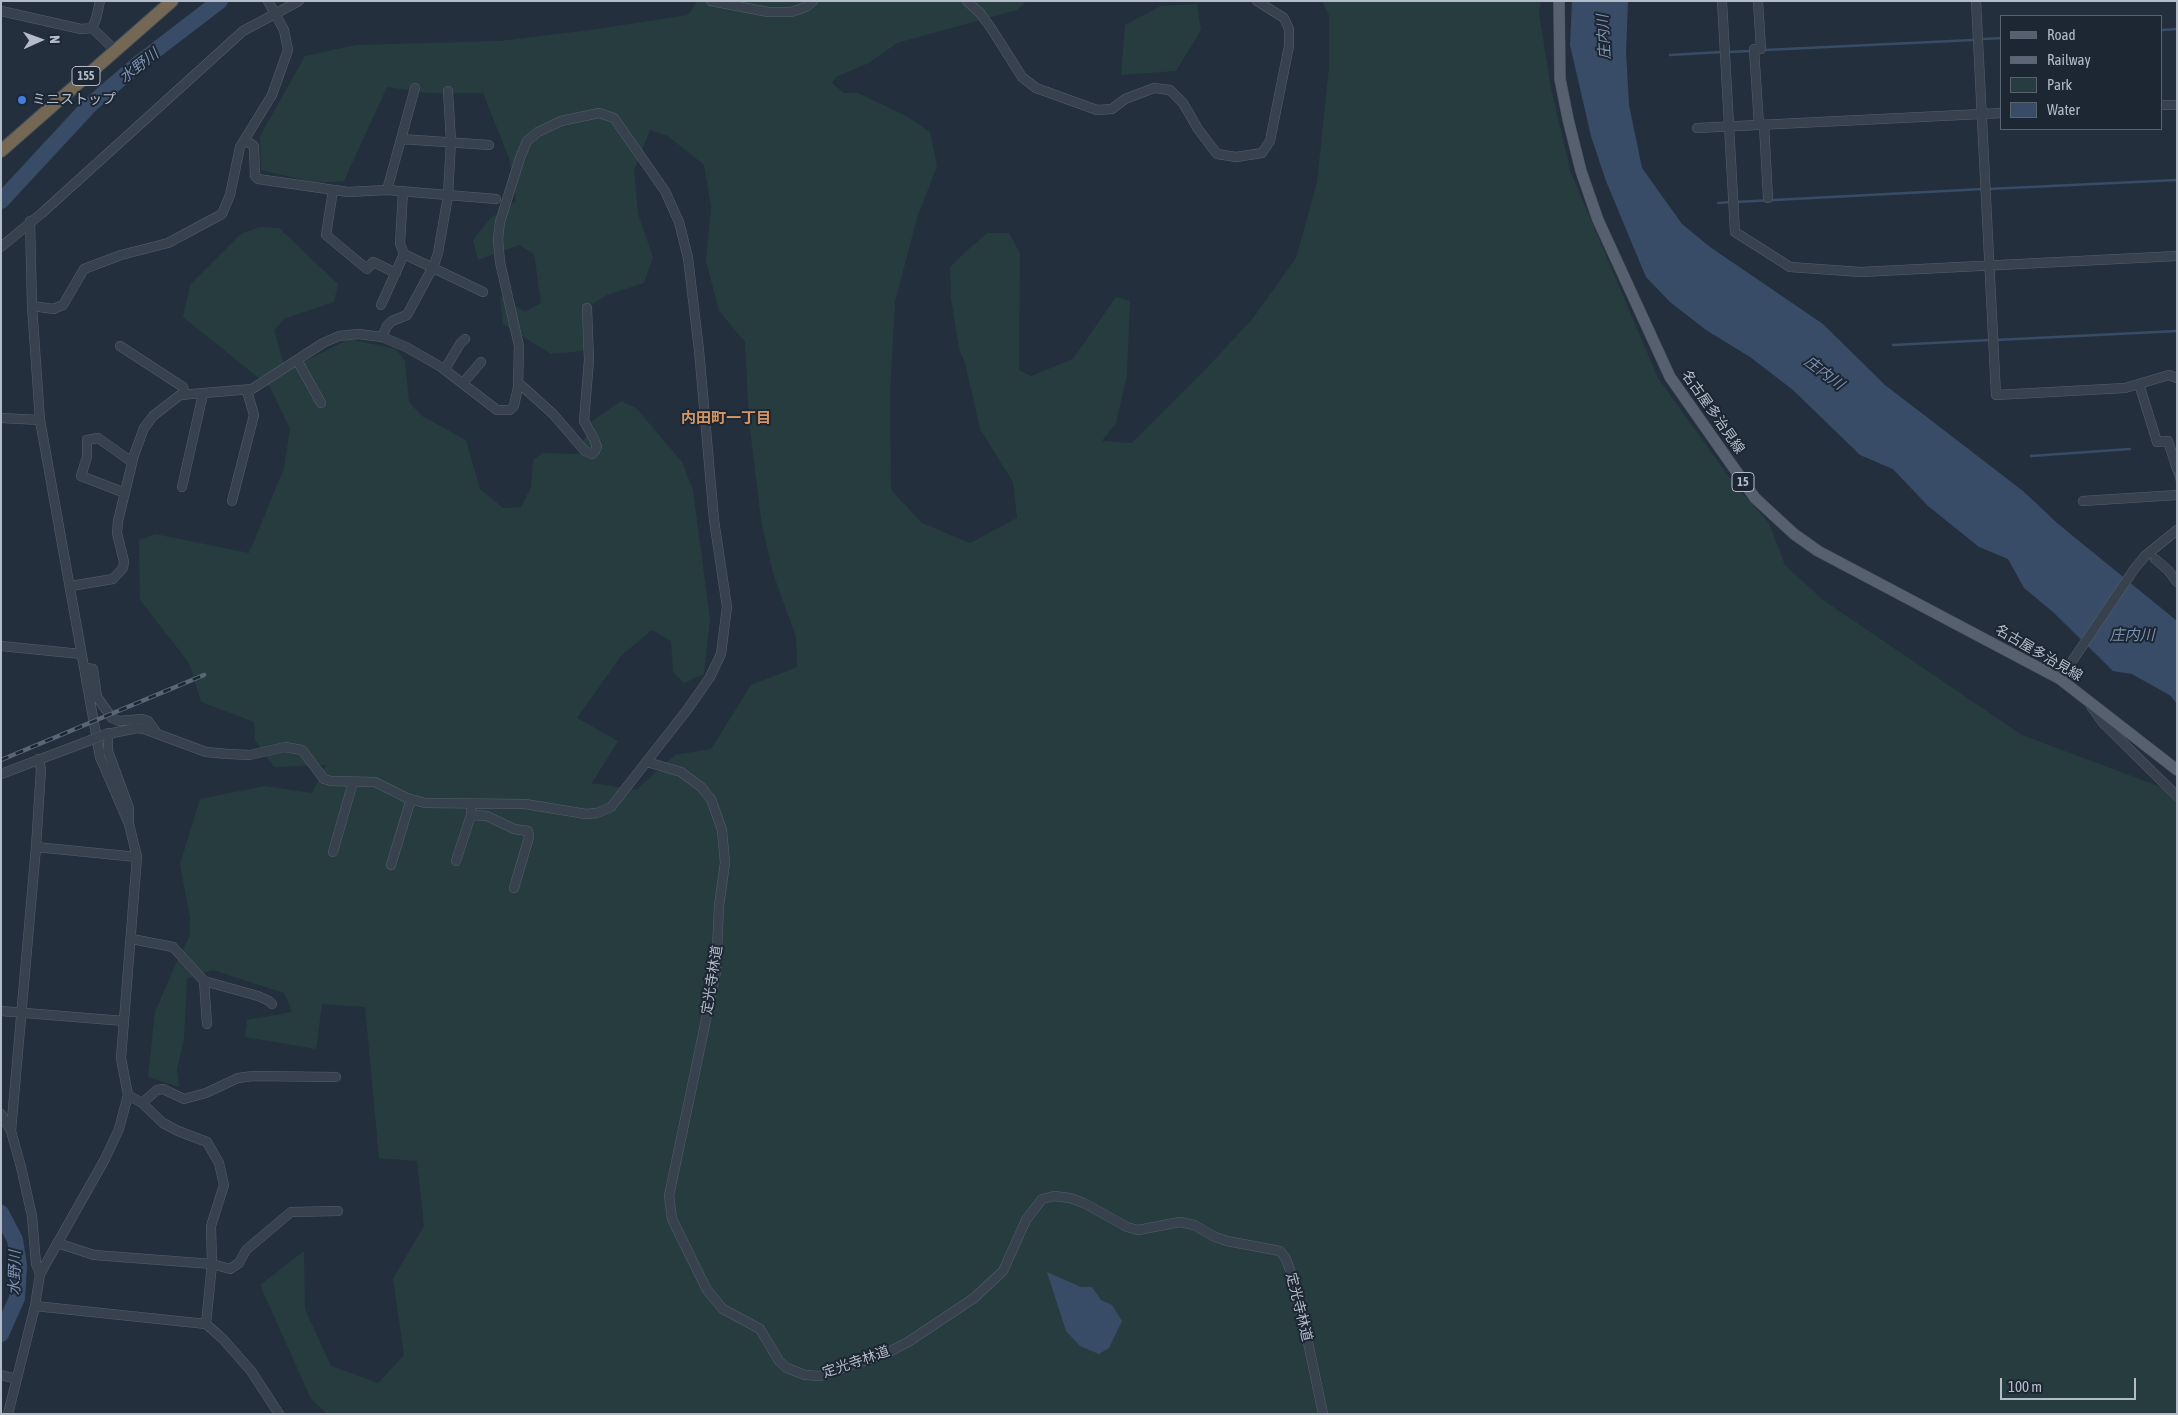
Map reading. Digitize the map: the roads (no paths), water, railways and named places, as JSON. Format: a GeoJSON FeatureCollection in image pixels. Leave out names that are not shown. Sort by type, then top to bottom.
{"type":"FeatureCollection","features":[{"type":"Feature","properties":{"kind":"highway","name":"155"},"geometry":{"type":"LineString","coordinates":[[1,151],[172,1]]}},
{"type":"Feature","properties":{"kind":"main road","name":"名古屋多治見線"},"geometry":{"type":"LineString","coordinates":[[1559,1],[1562,87],[1581,171],[1598,220],[1670,377],[1755,498],[1788,530],[1818,551],[2060,679],[2177,770]]}},
{"type":"Feature","properties":{"kind":"street"},"geometry":{"type":"LineString","coordinates":[[92,28],[100,1]]}},
{"type":"Feature","properties":{"kind":"street"},"geometry":{"type":"LineString","coordinates":[[32,306],[54,309],[63,305],[84,269],[121,255],[168,243],[222,214],[230,194],[240,147],[272,95],[288,50],[284,30],[268,1]]}},
{"type":"Feature","properties":{"kind":"street"},"geometry":{"type":"LineString","coordinates":[[1,247],[121,143],[243,31],[298,1]]}},
{"type":"Feature","properties":{"kind":"street"},"geometry":{"type":"LineString","coordinates":[[712,1],[768,12],[791,12],[806,7],[813,1]]}},
{"type":"Feature","properties":{"kind":"street"},"geometry":{"type":"LineString","coordinates":[[967,1],[980,13],[991,28],[1022,77],[1036,88],[1097,110],[1112,109],[1125,99],[1154,88],[1170,90],[1183,103],[1198,129],[1217,154],[1257,156],[1262,153],[1270,141],[1288,52],[1289,29],[1288,23],[1284,18],[1257,1]]}},
{"type":"Feature","properties":{"kind":"street"},"geometry":{"type":"LineString","coordinates":[[1722,1],[1735,232],[1790,266],[1861,272],[2177,256]]}},
{"type":"Feature","properties":{"kind":"street"},"geometry":{"type":"LineString","coordinates":[[1758,1],[1761,49],[1754,49],[1768,198]]}},
{"type":"Feature","properties":{"kind":"street"},"geometry":{"type":"LineString","coordinates":[[1976,1],[1996,395],[2125,388],[2169,375],[2177,378]]}},
{"type":"Feature","properties":{"kind":"street"},"geometry":{"type":"LineString","coordinates":[[1,11],[81,29],[92,28],[115,50]]}},
{"type":"Feature","properties":{"kind":"street"},"geometry":{"type":"LineString","coordinates":[[387,190],[415,88]]}},
{"type":"Feature","properties":{"kind":"street"},"geometry":{"type":"LineString","coordinates":[[382,337],[387,326],[392,321],[407,315],[433,268],[438,253],[448,196],[451,142],[448,90]]}},
{"type":"Feature","properties":{"kind":"street"},"geometry":{"type":"LineString","coordinates":[[2163,105],[2177,104]]}},
{"type":"Feature","properties":{"kind":"street"},"geometry":{"type":"LineString","coordinates":[[1,774],[105,734],[136,728],[156,732],[206,752],[250,755],[285,747],[302,750],[324,779],[331,782],[375,782],[424,803],[470,805],[525,804],[573,813],[596,813],[611,807],[637,772],[648,762],[652,752],[687,710],[710,677],[721,654],[728,607],[714,520],[694,296],[679,222],[665,191],[614,118],[599,113],[561,121],[538,132],[527,141],[520,158],[500,222],[498,239],[500,262],[519,346],[518,387],[514,406],[510,410],[497,410],[445,370],[406,347],[382,337],[358,334],[339,336],[323,343],[247,391],[180,395],[153,416],[144,428],[132,462],[117,533],[124,562],[123,568],[113,579],[70,586]]}},
{"type":"Feature","properties":{"kind":"street"},"geometry":{"type":"LineString","coordinates":[[1697,128],[2000,113]]}},
{"type":"Feature","properties":{"kind":"street"},"geometry":{"type":"LineString","coordinates":[[402,139],[489,145]]}},
{"type":"Feature","properties":{"kind":"street"},"geometry":{"type":"LineString","coordinates":[[245,140],[254,146],[255,176],[258,179],[354,192],[387,190],[448,196],[496,198]]}},
{"type":"Feature","properties":{"kind":"street"},"geometry":{"type":"LineString","coordinates":[[333,190],[326,235],[367,269],[373,262],[396,273]]}},
{"type":"Feature","properties":{"kind":"street"},"geometry":{"type":"LineString","coordinates":[[402,191],[400,244],[404,254],[483,292]]}},
{"type":"Feature","properties":{"kind":"street"},"geometry":{"type":"LineString","coordinates":[[8,1414],[14,1378],[35,1306],[40,1274],[105,1159],[119,1129],[128,1095],[121,1058],[132,939],[137,857],[129,824],[100,757],[40,420],[32,306],[30,221]]}},
{"type":"Feature","properties":{"kind":"street"},"geometry":{"type":"LineString","coordinates":[[381,305],[404,254]]}},
{"type":"Feature","properties":{"kind":"street"},"geometry":{"type":"LineString","coordinates":[[518,387],[522,386],[553,414],[585,451],[592,454],[595,451],[597,447],[584,421],[589,360],[587,308]]}},
{"type":"Feature","properties":{"kind":"street"},"geometry":{"type":"LineString","coordinates":[[445,370],[460,344],[465,340]]}},
{"type":"Feature","properties":{"kind":"street"},"geometry":{"type":"LineString","coordinates":[[120,346],[184,387],[185,395]]}},
{"type":"Feature","properties":{"kind":"street"},"geometry":{"type":"LineString","coordinates":[[297,360],[321,403]]}},
{"type":"Feature","properties":{"kind":"street"},"geometry":{"type":"LineString","coordinates":[[463,383],[481,362]]}},
{"type":"Feature","properties":{"kind":"street"},"geometry":{"type":"LineString","coordinates":[[2139,384],[2157,442],[2172,440],[2177,470]]}},
{"type":"Feature","properties":{"kind":"street"},"geometry":{"type":"LineString","coordinates":[[232,501],[254,414],[247,391]]}},
{"type":"Feature","properties":{"kind":"street"},"geometry":{"type":"LineString","coordinates":[[182,487],[203,394]]}},
{"type":"Feature","properties":{"kind":"street"},"geometry":{"type":"LineString","coordinates":[[1,418],[40,420]]}},
{"type":"Feature","properties":{"kind":"street"},"geometry":{"type":"LineString","coordinates":[[125,493],[81,476],[87,457],[87,440],[98,438],[132,462]]}},
{"type":"Feature","properties":{"kind":"street"},"geometry":{"type":"LineString","coordinates":[[2083,501],[2177,495]]}},
{"type":"Feature","properties":{"kind":"street"},"geometry":{"type":"LineString","coordinates":[[2060,679],[2135,568],[2145,556],[2177,530]]}},
{"type":"Feature","properties":{"kind":"street"},"geometry":{"type":"LineString","coordinates":[[2155,559],[2168,570],[2177,582]]}},
{"type":"Feature","properties":{"kind":"street"},"geometry":{"type":"LineString","coordinates":[[1,646],[81,654]]}},
{"type":"Feature","properties":{"kind":"street"},"geometry":{"type":"LineString","coordinates":[[85,667],[93,669],[97,697],[112,718],[119,721],[142,719],[148,721],[156,732]]}},
{"type":"Feature","properties":{"kind":"street"},"geometry":{"type":"LineString","coordinates":[[2085,698],[2104,724],[2177,796]]}},
{"type":"Feature","properties":{"kind":"street"},"geometry":{"type":"LineString","coordinates":[[105,734],[108,751],[129,808],[129,824]]}},
{"type":"Feature","properties":{"kind":"street"},"geometry":{"type":"LineString","coordinates":[[10,1131],[36,847],[41,769],[38,759]]}},
{"type":"Feature","properties":{"kind":"street","name":"定光寺林道"},"geometry":{"type":"LineString","coordinates":[[648,762],[681,772],[701,787],[711,798],[722,830],[725,863],[719,906],[716,972],[669,1196],[672,1219],[707,1290],[723,1309],[760,1330],[779,1361],[787,1368],[805,1375],[820,1376],[888,1352],[908,1342],[974,1298],[1004,1271],[1026,1220],[1042,1199],[1054,1196],[1070,1198],[1084,1203],[1127,1227],[1138,1230],[1180,1222],[1194,1225],[1215,1237],[1227,1241],[1280,1251],[1286,1259],[1290,1270],[1304,1323],[1323,1414]]}},
{"type":"Feature","properties":{"kind":"street"},"geometry":{"type":"LineString","coordinates":[[333,852],[352,782]]}},
{"type":"Feature","properties":{"kind":"street"},"geometry":{"type":"LineString","coordinates":[[391,865],[411,799]]}},
{"type":"Feature","properties":{"kind":"street"},"geometry":{"type":"LineString","coordinates":[[456,861],[471,815],[470,805]]}},
{"type":"Feature","properties":{"kind":"street"},"geometry":{"type":"LineString","coordinates":[[471,815],[487,816],[514,829],[528,831],[530,837],[514,888]]}},
{"type":"Feature","properties":{"kind":"street"},"geometry":{"type":"LineString","coordinates":[[36,847],[137,857]]}},
{"type":"Feature","properties":{"kind":"street"},"geometry":{"type":"LineString","coordinates":[[132,939],[173,947],[204,981],[258,996],[272,1004]]}},
{"type":"Feature","properties":{"kind":"street"},"geometry":{"type":"LineString","coordinates":[[204,981],[207,1024]]}},
{"type":"Feature","properties":{"kind":"street"},"geometry":{"type":"LineString","coordinates":[[1,1011],[124,1021]]}},
{"type":"Feature","properties":{"kind":"street"},"geometry":{"type":"LineString","coordinates":[[142,1103],[156,1090],[163,1089],[184,1099],[206,1093],[238,1078],[253,1076],[336,1077]]}},
{"type":"Feature","properties":{"kind":"street"},"geometry":{"type":"LineString","coordinates":[[128,1095],[142,1103],[163,1123],[178,1131],[208,1142],[219,1163],[224,1184],[211,1226],[212,1264],[206,1324]]}},
{"type":"Feature","properties":{"kind":"street"},"geometry":{"type":"LineString","coordinates":[[1,1114],[10,1131],[32,1216],[36,1264],[40,1274]]}},
{"type":"Feature","properties":{"kind":"street"},"geometry":{"type":"LineString","coordinates":[[57,1244],[94,1255],[212,1264],[230,1269],[239,1263],[246,1250],[292,1212],[338,1211]]}},
{"type":"Feature","properties":{"kind":"street"},"geometry":{"type":"LineString","coordinates":[[35,1306],[206,1324],[251,1371],[279,1414]]}},
{"type":"Feature","properties":{"kind":"street"},"geometry":{"type":"LineString","coordinates":[[1,1375],[14,1378]]}},
{"type":"Feature","properties":{"kind":"water","name":"庄内川"},"geometry":{"type":"Polygon","coordinates":[[[1572,1],[1628,1],[1626,52],[1629,105],[1642,168],[1682,224],[1710,247],[1823,324],[1885,385],[2023,491],[2057,523],[2177,621],[2177,704],[2171,696],[2132,674],[2113,671],[2053,612],[2024,588],[2008,559],[1979,547],[1928,506],[1893,469],[1860,455],[1793,390],[1750,357],[1706,330],[1670,302],[1646,277],[1606,181],[1591,136],[1570,45],[1572,1]]]}},
{"type":"Feature","properties":{"kind":"water"},"geometry":{"type":"Polygon","coordinates":[[[1047,1272],[1081,1287],[1092,1287],[1101,1300],[1112,1305],[1122,1321],[1109,1348],[1099,1354],[1080,1346],[1066,1331],[1047,1272]]]}},
{"type":"Feature","properties":{"kind":"waterway","name":"水野川"},"geometry":{"type":"LineString","coordinates":[[1,201],[90,105],[139,63],[220,1]]}},
{"type":"Feature","properties":{"kind":"waterway"},"geometry":{"type":"LineString","coordinates":[[2163,30],[2177,29]]}},
{"type":"Feature","properties":{"kind":"waterway"},"geometry":{"type":"LineString","coordinates":[[1983,39],[2000,38]]}},
{"type":"Feature","properties":{"kind":"waterway"},"geometry":{"type":"LineString","coordinates":[[1765,50],[1973,40]]}},
{"type":"Feature","properties":{"kind":"waterway"},"geometry":{"type":"LineString","coordinates":[[1728,52],[1751,51]]}},
{"type":"Feature","properties":{"kind":"waterway"},"geometry":{"type":"LineString","coordinates":[[1670,55],[1722,52]]}},
{"type":"Feature","properties":{"kind":"waterway"},"geometry":{"type":"LineString","coordinates":[[1988,189],[2177,180]]}},
{"type":"Feature","properties":{"kind":"waterway"},"geometry":{"type":"LineString","coordinates":[[1736,202],[1983,189]]}},
{"type":"Feature","properties":{"kind":"waterway"},"geometry":{"type":"LineString","coordinates":[[1718,203],[1731,202]]}},
{"type":"Feature","properties":{"kind":"waterway"},"geometry":{"type":"LineString","coordinates":[[1996,340],[2177,331]]}},
{"type":"Feature","properties":{"kind":"waterway"},"geometry":{"type":"LineString","coordinates":[[1893,345],[1990,340]]}},
{"type":"Feature","properties":{"kind":"waterway"},"geometry":{"type":"LineString","coordinates":[[2031,456],[2130,449]]}},
{"type":"Feature","properties":{"kind":"waterway"},"geometry":{"type":"LineString","coordinates":[[2173,468],[2177,481]]}},
{"type":"Feature","properties":{"kind":"waterway","name":"水野川"},"geometry":{"type":"LineString","coordinates":[[1,1213],[15,1240],[19,1265],[17,1298],[1,1334]]}},
{"type":"Feature","properties":{"kind":"railway"},"geometry":{"type":"LineString","coordinates":[[1,760],[204,675]]}},
{"type":"Feature","properties":{"kind":"place","name":"ミニストップ"},"geometry":{"type":"Point","coordinates":[22,100]}},
{"type":"Feature","properties":{"kind":"district","name":"内田町一丁目"},"geometry":{"type":"Point","coordinates":[726,418]}}]}
